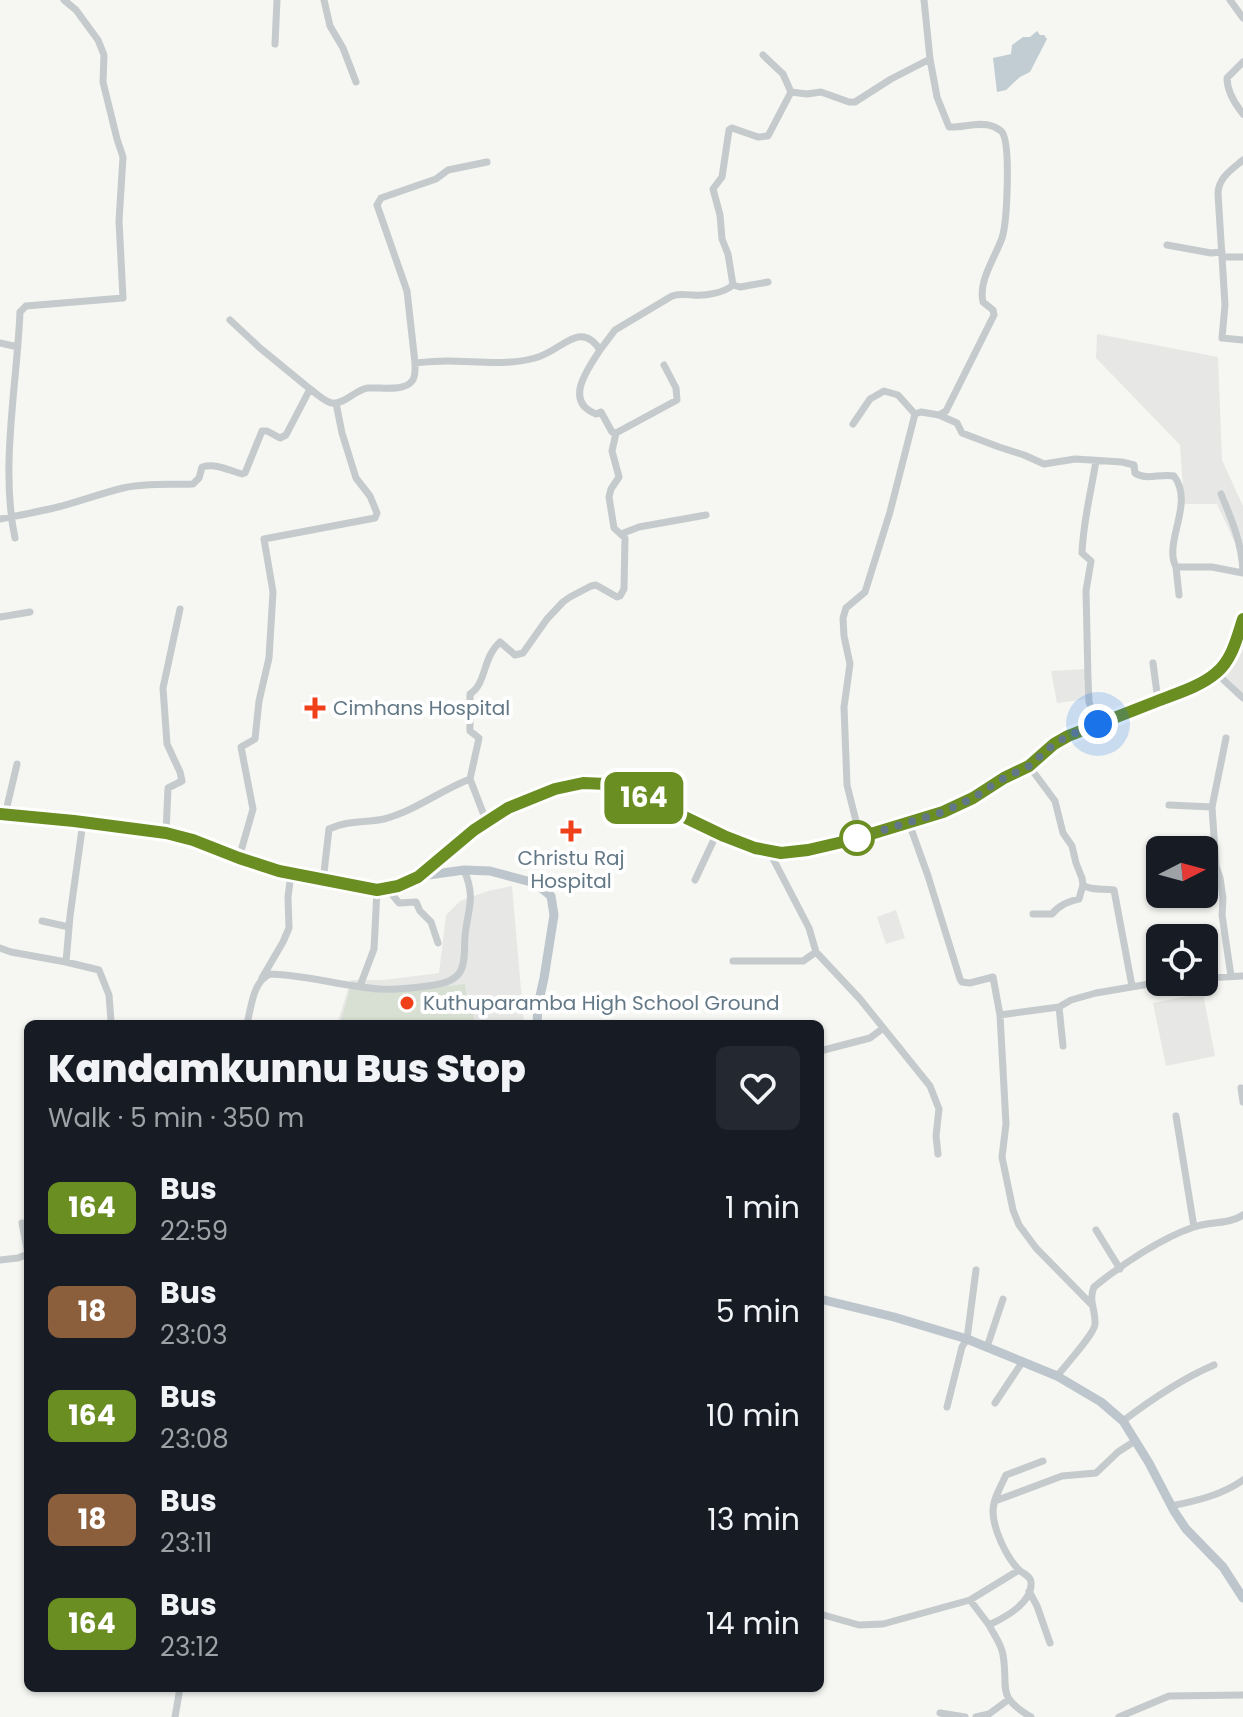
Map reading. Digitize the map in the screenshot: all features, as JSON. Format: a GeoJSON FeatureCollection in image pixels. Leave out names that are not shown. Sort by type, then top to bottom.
{"type":"FeatureCollection","features":[{"type":"Feature","properties":{"kind":"main road"},"geometry":{"type":"LineString","coordinates":[[418,877],[453,847],[508,808],[555,789],[583,783],[607,784],[628,790],[717,833],[755,848],[781,853],[808,850],[909,823],[973,798],[1029,766],[1068,736],[1158,701],[1216,673],[1236,644],[1243,619]]}},
{"type":"Feature","properties":{"kind":"main road"},"geometry":{"type":"LineString","coordinates":[[2,815],[166,833],[291,874],[382,889],[418,877],[464,870],[490,871],[535,883],[551,896],[554,915],[537,1020]]}},
{"type":"Feature","properties":{"kind":"main road"},"geometry":{"type":"LineString","coordinates":[[453,847],[449,861],[464,870]]}},
{"type":"Feature","properties":{"kind":"main road"},"geometry":{"type":"LineString","coordinates":[[442,856],[443,867],[450,872]]}},
{"type":"Feature","properties":{"kind":"main road"},"geometry":{"type":"LineString","coordinates":[[824,1300],[967,1339],[1057,1376],[1101,1402],[1123,1421],[1186,1529],[1223,1567],[1243,1598]]}},
{"type":"Feature","properties":{"kind":"street"},"geometry":{"type":"LineString","coordinates":[[15,538],[10,517],[8,468],[20,312],[26,306],[123,298],[119,221],[123,157],[103,82],[104,55],[98,40],[76,10],[64,0]]}},
{"type":"Feature","properties":{"kind":"street"},"geometry":{"type":"LineString","coordinates":[[275,44],[277,0]]}},
{"type":"Feature","properties":{"kind":"street"},"geometry":{"type":"LineString","coordinates":[[324,0],[330,26],[343,48],[356,82]]}},
{"type":"Feature","properties":{"kind":"street"},"geometry":{"type":"LineString","coordinates":[[924,0],[937,97],[949,127],[993,126],[1003,132],[1006,142],[1007,200],[1003,235],[981,290],[983,302],[993,310],[994,315],[946,411],[939,415]]}},
{"type":"Feature","properties":{"kind":"street"},"geometry":{"type":"LineString","coordinates":[[1230,0],[1243,18]]}},
{"type":"Feature","properties":{"kind":"street"},"geometry":{"type":"LineString","coordinates":[[763,55],[783,74],[791,92]]}},
{"type":"Feature","properties":{"kind":"street"},"geometry":{"type":"LineString","coordinates":[[791,92],[821,92],[855,102],[930,59]]}},
{"type":"Feature","properties":{"kind":"street"},"geometry":{"type":"LineString","coordinates":[[1243,62],[1227,78],[1232,96],[1243,114]]}},
{"type":"Feature","properties":{"kind":"street"},"geometry":{"type":"LineString","coordinates":[[733,285],[713,189],[722,177],[729,130],[732,128],[758,137],[768,136],[791,92]]}},
{"type":"Feature","properties":{"kind":"street"},"geometry":{"type":"LineString","coordinates":[[1243,160],[1218,186],[1225,305],[1222,338],[1243,340]]}},
{"type":"Feature","properties":{"kind":"street"},"geometry":{"type":"LineString","coordinates":[[230,320],[260,348],[331,403],[360,390],[409,384],[415,373],[415,363],[407,291],[377,205],[381,198],[436,179],[448,170],[487,162]]}},
{"type":"Feature","properties":{"kind":"street"},"geometry":{"type":"LineString","coordinates":[[1167,245],[1243,257]]}},
{"type":"Feature","properties":{"kind":"street"},"geometry":{"type":"LineString","coordinates":[[733,285],[740,287],[768,282]]}},
{"type":"Feature","properties":{"kind":"street"},"geometry":{"type":"LineString","coordinates":[[616,433],[612,432],[601,412],[591,413],[582,402],[580,385],[615,330],[679,293],[696,296],[729,289],[733,285]]}},
{"type":"Feature","properties":{"kind":"street"},"geometry":{"type":"LineString","coordinates":[[415,363],[513,362],[551,352],[578,335],[594,340],[600,350]]}},
{"type":"Feature","properties":{"kind":"street"},"geometry":{"type":"LineString","coordinates":[[594,340],[594,359]]}},
{"type":"Feature","properties":{"kind":"street"},"geometry":{"type":"LineString","coordinates":[[0,343],[18,347]]}},
{"type":"Feature","properties":{"kind":"street"},"geometry":{"type":"LineString","coordinates":[[487,823],[470,779],[479,741],[476,734],[470,731],[470,694],[477,690],[491,652],[500,642],[515,655],[523,653],[563,602],[591,586],[596,585],[620,596],[625,584],[625,537],[614,528],[609,497],[619,477],[612,451],[616,433],[677,400],[676,388],[664,365]]}},
{"type":"Feature","properties":{"kind":"street"},"geometry":{"type":"LineString","coordinates":[[0,519],[63,506],[124,488],[193,484],[205,465],[245,473],[262,431],[280,438],[286,435],[310,389]]}},
{"type":"Feature","properties":{"kind":"street"},"geometry":{"type":"LineString","coordinates":[[853,424],[870,399],[884,391],[898,395],[915,414]]}},
{"type":"Feature","properties":{"kind":"street"},"geometry":{"type":"LineString","coordinates":[[239,858],[253,809],[241,747],[255,739],[259,701],[269,658],[272,605],[264,539],[375,518],[377,513],[370,496],[356,478],[336,403]]}},
{"type":"Feature","properties":{"kind":"street"},"geometry":{"type":"LineString","coordinates":[[915,414],[939,415],[957,423],[962,433],[1041,463],[1075,459],[1131,463],[1135,473],[1140,476],[1168,475],[1177,479],[1181,507],[1171,551],[1179,595]]}},
{"type":"Feature","properties":{"kind":"street"},"geometry":{"type":"LineString","coordinates":[[860,837],[847,785],[844,707],[850,664],[843,618],[848,606],[865,592],[890,512],[915,414]]}},
{"type":"Feature","properties":{"kind":"street"},"geometry":{"type":"LineString","coordinates":[[1096,461],[1083,525],[1082,553],[1091,561],[1086,591],[1088,679],[1089,702],[1098,724]]}},
{"type":"Feature","properties":{"kind":"street"},"geometry":{"type":"LineString","coordinates":[[1176,567],[1212,567],[1243,572],[1233,522],[1221,494]]}},
{"type":"Feature","properties":{"kind":"street"},"geometry":{"type":"LineString","coordinates":[[621,534],[639,527],[706,515]]}},
{"type":"Feature","properties":{"kind":"street"},"geometry":{"type":"LineString","coordinates":[[283,525],[283,535]]}},
{"type":"Feature","properties":{"kind":"street"},"geometry":{"type":"LineString","coordinates":[[166,833],[168,788],[182,781],[167,744],[163,688],[180,609]]}},
{"type":"Feature","properties":{"kind":"street"},"geometry":{"type":"LineString","coordinates":[[0,617],[30,612]]}},
{"type":"Feature","properties":{"kind":"street"},"geometry":{"type":"LineString","coordinates":[[1153,663],[1158,701]]}},
{"type":"Feature","properties":{"kind":"street"},"geometry":{"type":"LineString","coordinates":[[1216,673],[1243,698]]}},
{"type":"Feature","properties":{"kind":"street"},"geometry":{"type":"LineString","coordinates":[[1226,738],[1212,807],[1216,866],[1223,898],[1222,915],[1231,976]]}},
{"type":"Feature","properties":{"kind":"street"},"geometry":{"type":"LineString","coordinates":[[2,815],[17,764]]}},
{"type":"Feature","properties":{"kind":"street"},"geometry":{"type":"LineString","coordinates":[[1029,766],[1055,801],[1083,885],[1079,899],[1066,902],[1052,914],[1033,914]]}},
{"type":"Feature","properties":{"kind":"street"},"geometry":{"type":"LineString","coordinates":[[323,881],[329,829],[339,824],[384,819],[470,779]]}},
{"type":"Feature","properties":{"kind":"street"},"geometry":{"type":"LineString","coordinates":[[1169,805],[1212,807]]}},
{"type":"Feature","properties":{"kind":"street"},"geometry":{"type":"LineString","coordinates":[[66,962],[83,822]]}},
{"type":"Feature","properties":{"kind":"street"},"geometry":{"type":"LineString","coordinates":[[909,823],[960,979],[966,984],[993,977],[1000,1015],[1006,1124],[1002,1157],[1013,1210],[1019,1225],[1036,1248],[1091,1304]]}},
{"type":"Feature","properties":{"kind":"street"},"geometry":{"type":"LineString","coordinates":[[695,880],[717,833]]}},
{"type":"Feature","properties":{"kind":"street"},"geometry":{"type":"LineString","coordinates":[[769,851],[809,928],[816,952],[852,989],[930,1086],[939,1109],[938,1154]]}},
{"type":"Feature","properties":{"kind":"street"},"geometry":{"type":"LineString","coordinates":[[262,978],[270,974],[379,989],[403,989],[452,980],[460,971],[464,959],[472,894],[464,870]]}},
{"type":"Feature","properties":{"kind":"street"},"geometry":{"type":"LineString","coordinates":[[248,1020],[257,985],[289,928],[291,874]]}},
{"type":"Feature","properties":{"kind":"street"},"geometry":{"type":"LineString","coordinates":[[1083,885],[1089,889],[1114,890],[1132,986]]}},
{"type":"Feature","properties":{"kind":"street"},"geometry":{"type":"LineString","coordinates":[[360,986],[374,949],[382,889]]}},
{"type":"Feature","properties":{"kind":"street"},"geometry":{"type":"LineString","coordinates":[[382,889],[399,903],[416,902],[431,922],[438,943]]}},
{"type":"Feature","properties":{"kind":"street"},"geometry":{"type":"LineString","coordinates":[[42,921],[69,927]]}},
{"type":"Feature","properties":{"kind":"street"},"geometry":{"type":"LineString","coordinates":[[0,948],[99,970],[109,995],[111,1020]]}},
{"type":"Feature","properties":{"kind":"street"},"geometry":{"type":"LineString","coordinates":[[733,961],[803,961],[816,952]]}},
{"type":"Feature","properties":{"kind":"street"},"geometry":{"type":"LineString","coordinates":[[1218,977],[1243,976]]}},
{"type":"Feature","properties":{"kind":"street"},"geometry":{"type":"LineString","coordinates":[[1000,1015],[1059,1007],[1096,993],[1146,984]]}},
{"type":"Feature","properties":{"kind":"street"},"geometry":{"type":"LineString","coordinates":[[1059,1007],[1063,1046]]}},
{"type":"Feature","properties":{"kind":"street"},"geometry":{"type":"LineString","coordinates":[[824,1050],[870,1038],[882,1029]]}},
{"type":"Feature","properties":{"kind":"street"},"geometry":{"type":"LineString","coordinates":[[1241,1088],[1243,1102]]}},
{"type":"Feature","properties":{"kind":"street"},"geometry":{"type":"LineString","coordinates":[[1176,1116],[1194,1227]]}},
{"type":"Feature","properties":{"kind":"street"},"geometry":{"type":"LineString","coordinates":[[1057,1376],[1092,1334],[1095,1325],[1091,1294],[1094,1287],[1164,1240],[1194,1227],[1235,1220],[1243,1215]]}},
{"type":"Feature","properties":{"kind":"street"},"geometry":{"type":"LineString","coordinates":[[22,1223],[24,1233]]}},
{"type":"Feature","properties":{"kind":"street"},"geometry":{"type":"LineString","coordinates":[[1096,1230],[1120,1269]]}},
{"type":"Feature","properties":{"kind":"street"},"geometry":{"type":"LineString","coordinates":[[0,1260],[24,1256]]}},
{"type":"Feature","properties":{"kind":"street"},"geometry":{"type":"LineString","coordinates":[[947,1407],[962,1347],[967,1339],[976,1270]]}},
{"type":"Feature","properties":{"kind":"street"},"geometry":{"type":"LineString","coordinates":[[987,1347],[1003,1299]]}},
{"type":"Feature","properties":{"kind":"street"},"geometry":{"type":"LineString","coordinates":[[995,1403],[1023,1361]]}},
{"type":"Feature","properties":{"kind":"street"},"geometry":{"type":"LineString","coordinates":[[1123,1421],[1192,1375],[1214,1365]]}},
{"type":"Feature","properties":{"kind":"street"},"geometry":{"type":"LineString","coordinates":[[995,1501],[1062,1476],[1096,1473],[1135,1441]]}},
{"type":"Feature","properties":{"kind":"street"},"geometry":{"type":"LineString","coordinates":[[989,1625],[1009,1615],[1028,1596],[1031,1584],[999,1535],[993,1515],[995,1501],[1006,1475],[1043,1461]]}},
{"type":"Feature","properties":{"kind":"street"},"geometry":{"type":"LineString","coordinates":[[1171,1506],[1220,1493],[1243,1480]]}},
{"type":"Feature","properties":{"kind":"street"},"geometry":{"type":"LineString","coordinates":[[824,1615],[859,1625],[883,1624],[970,1600],[1019,1570]]}},
{"type":"Feature","properties":{"kind":"street"},"geometry":{"type":"LineString","coordinates":[[1029,1591],[1050,1643]]}},
{"type":"Feature","properties":{"kind":"street"},"geometry":{"type":"LineString","coordinates":[[970,1600],[1003,1651],[1008,1700],[1031,1717]]}},
{"type":"Feature","properties":{"kind":"street"},"geometry":{"type":"LineString","coordinates":[[175,1717],[179,1692]]}},
{"type":"Feature","properties":{"kind":"street"},"geometry":{"type":"LineString","coordinates":[[1119,1717],[1169,1696],[1243,1695]]}},
{"type":"Feature","properties":{"kind":"street"},"geometry":{"type":"LineString","coordinates":[[976,1717],[986,1716],[1008,1700]]}},
{"type":"Feature","properties":{"kind":"street"},"geometry":{"type":"LineString","coordinates":[[940,1713],[965,1717]]}},
{"type":"Feature","properties":{"kind":"shaded area"},"geometry":{"type":"Polygon","coordinates":[[[1037,31],[1047,39],[1030,72],[1006,90],[997,92],[993,58],[1011,54],[1012,45],[1037,31]]]}},
{"type":"Feature","properties":{"kind":"shaded area"},"geometry":{"type":"Polygon","coordinates":[[[1097,334],[1218,357],[1222,460],[1243,506],[1243,560],[1217,504],[1184,504],[1180,445],[1096,358],[1097,334]]]}},
{"type":"Feature","properties":{"kind":"shaded area"},"geometry":{"type":"Polygon","coordinates":[[[1243,642],[1243,694],[1223,675],[1243,642]]]}},
{"type":"Feature","properties":{"kind":"shaded area"},"geometry":{"type":"Polygon","coordinates":[[[1085,669],[1087,699],[1057,703],[1051,671],[1085,669]]]}},
{"type":"Feature","properties":{"kind":"shaded area"},"geometry":{"type":"Polygon","coordinates":[[[512,886],[524,1020],[338,1020],[351,980],[384,980],[439,973],[446,915],[460,901],[512,886]]]}},
{"type":"Feature","properties":{"kind":"shaded area"},"geometry":{"type":"Polygon","coordinates":[[[896,910],[905,938],[886,944],[877,917],[896,910]]]}},
{"type":"Feature","properties":{"kind":"shaded area","name":"Kuthuparamba High School Ground"},"geometry":{"type":"Polygon","coordinates":[[[465,984],[468,1013],[473,1013],[474,1020],[341,1020],[350,988],[386,993],[465,984]]]}},
{"type":"Feature","properties":{"kind":"shaded area"},"geometry":{"type":"Polygon","coordinates":[[[1204,996],[1215,1056],[1166,1066],[1153,1003],[1204,996]]]}},
{"type":"Feature","properties":{"kind":"bus line","name":"164"},"geometry":{"type":"LineString","coordinates":[[0,814],[166,833],[279,871],[377,890],[398,886],[418,877],[474,830],[508,808],[555,789],[583,783],[607,784],[628,790],[755,848],[781,853],[808,850],[943,812],[1029,766],[1068,736],[1208,679],[1230,656],[1243,619]]}},
{"type":"Feature","properties":{"kind":"place","name":"Cimhans Hospital"},"geometry":{"type":"Point","coordinates":[315,708]}},
{"type":"Feature","properties":{"kind":"place","name":"Christu Raj Hospital"},"geometry":{"type":"Point","coordinates":[571,831]}},
{"type":"Feature","properties":{"kind":"place","name":"Kuthuparamba High School Ground"},"geometry":{"type":"Point","coordinates":[407,1003]}},
{"type":"Feature","properties":{"kind":"route"},"geometry":{"type":"LineString","coordinates":[[857,838],[943,812],[973,798],[1029,766],[1054,744],[1098,724]]}}]}
